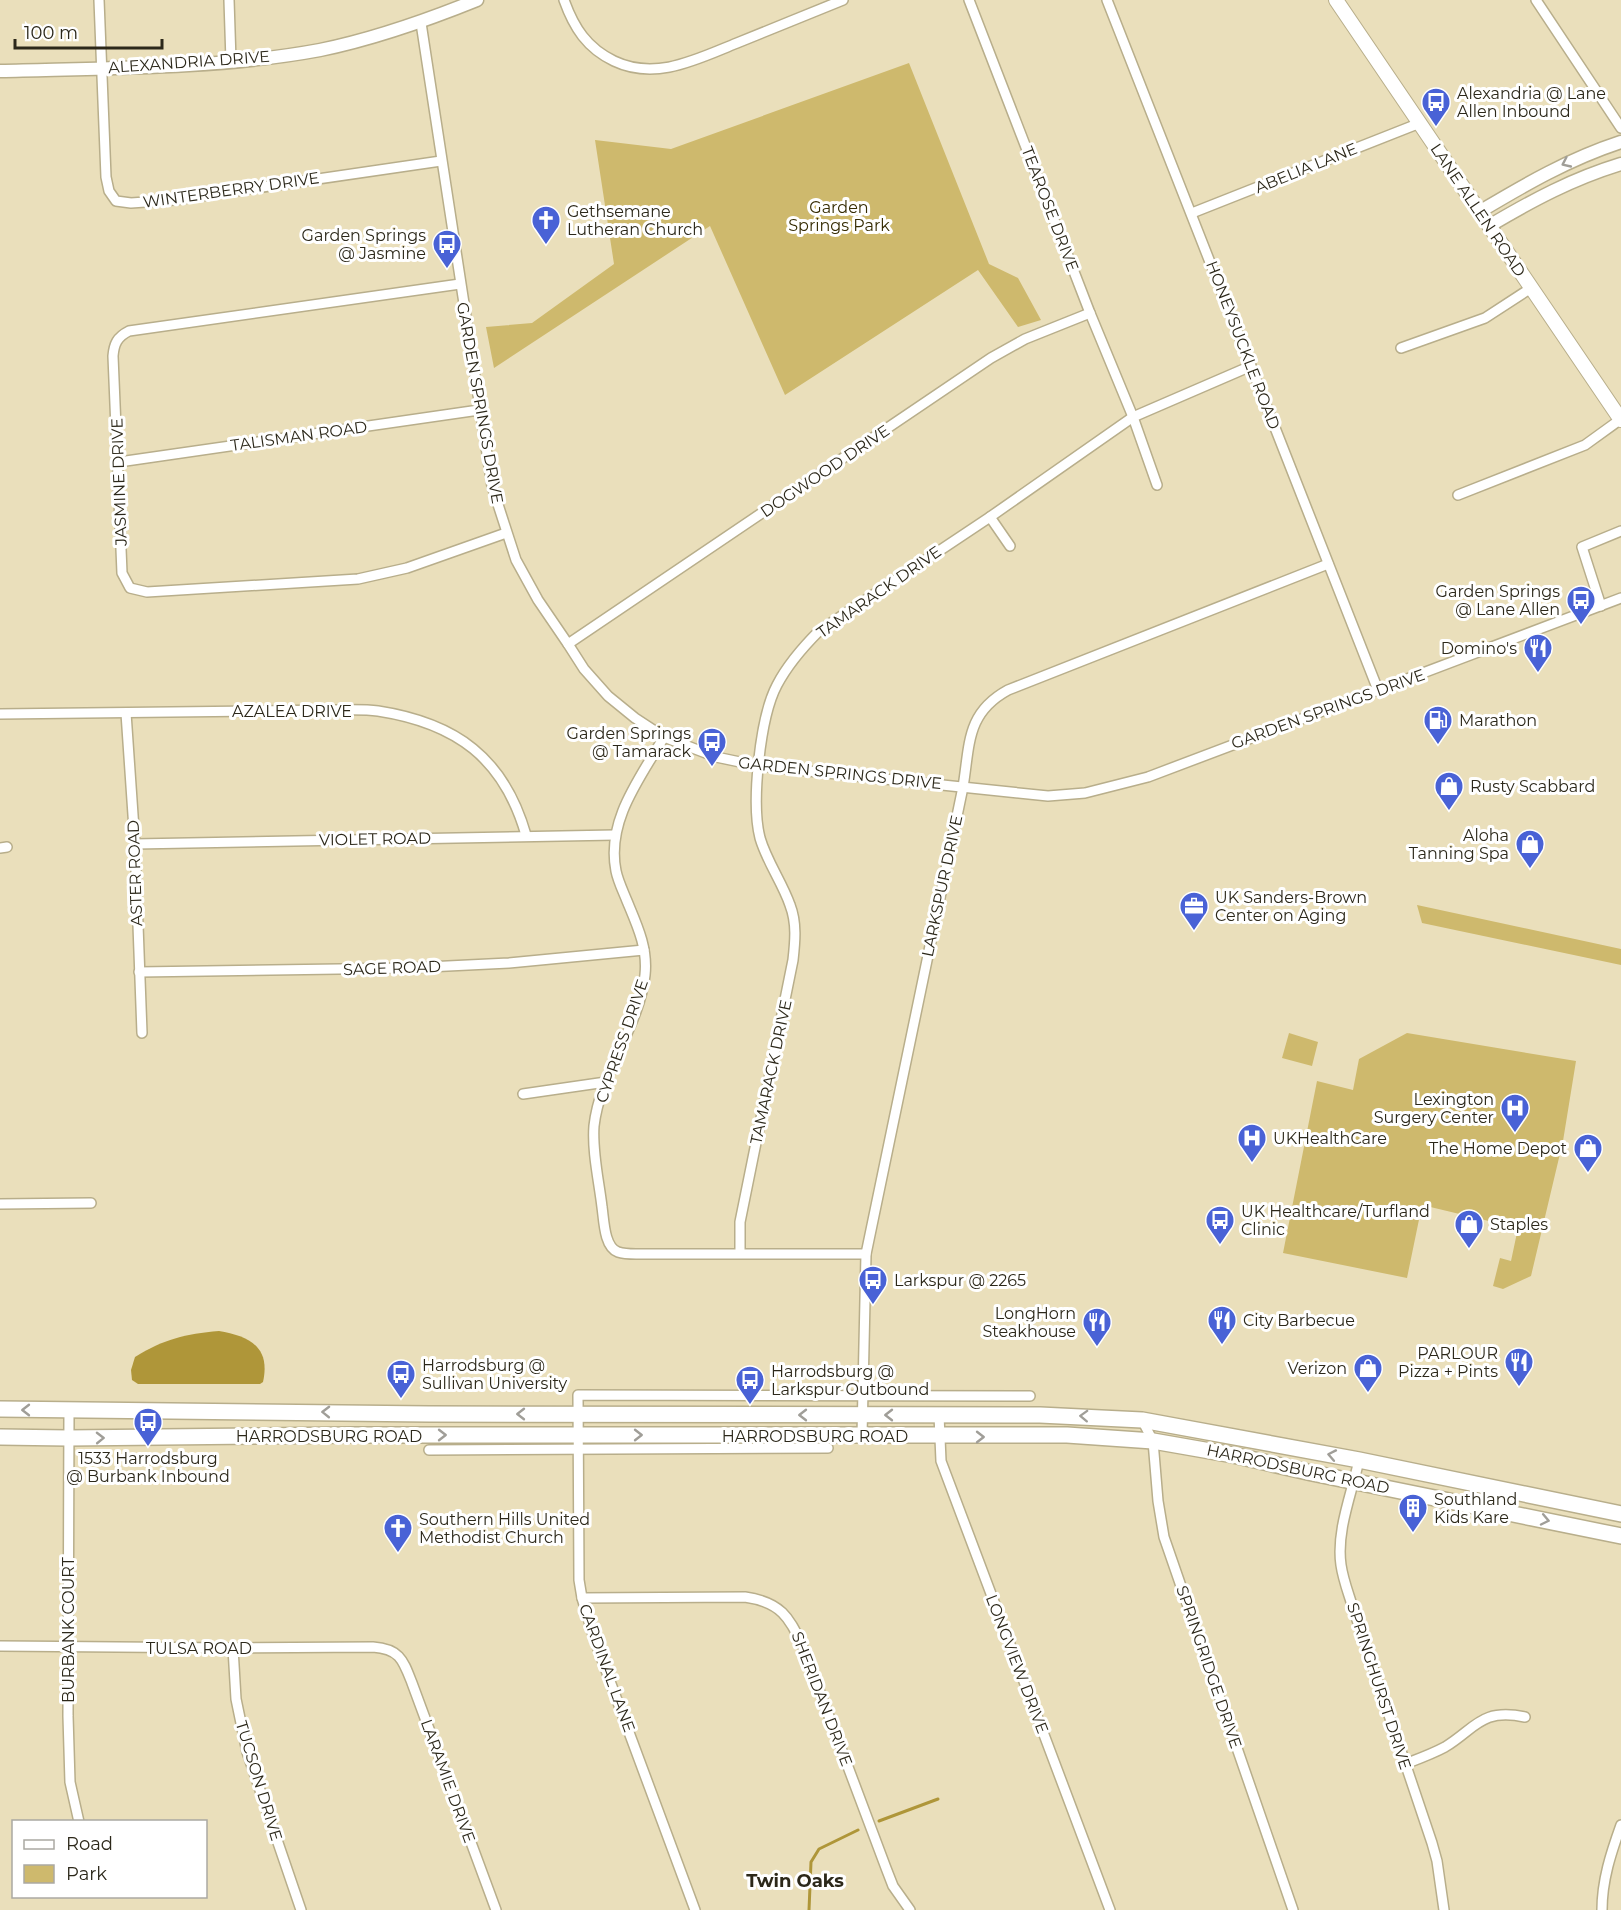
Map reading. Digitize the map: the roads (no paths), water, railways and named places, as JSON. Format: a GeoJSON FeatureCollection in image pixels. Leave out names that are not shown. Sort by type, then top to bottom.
{"type":"FeatureCollection","features":[{"type":"Feature","properties":{"kind":"main road","name":"LANE ALLEN ROAD"},"geometry":{"type":"LineString","coordinates":[[1336,0],[1621,420]]}},
{"type":"Feature","properties":{"kind":"main road","name":"HARRODSBURG ROAD"},"geometry":{"type":"LineString","coordinates":[[0,1409],[1061,1416],[1142,1420],[1359,1460],[1621,1514]]}},
{"type":"Feature","properties":{"kind":"main road","name":"HARRODSBURG ROAD"},"geometry":{"type":"LineString","coordinates":[[0,1437],[351,1435],[580,1443],[862,1436],[1067,1435],[1153,1441],[1233,1455],[1621,1536]]}},
{"type":"Feature","properties":{"kind":"street","name":"WINTERBERRY DRIVE"},"geometry":{"type":"LineString","coordinates":[[99,0],[107,185],[116,201],[125,203],[174,200],[441,161]]}},
{"type":"Feature","properties":{"kind":"street"},"geometry":{"type":"LineString","coordinates":[[229,0],[231,62]]}},
{"type":"Feature","properties":{"kind":"street","name":"ALEXANDRIA DRIVE"},"geometry":{"type":"LineString","coordinates":[[0,71],[231,62],[320,50],[421,22],[477,0]]}},
{"type":"Feature","properties":{"kind":"street"},"geometry":{"type":"LineString","coordinates":[[564,0],[581,36],[604,57],[626,67],[653,70],[694,60],[843,0]]}},
{"type":"Feature","properties":{"kind":"street","name":"TEAROSE DRIVE"},"geometry":{"type":"LineString","coordinates":[[969,0],[1090,313],[1133,417],[1157,485]]}},
{"type":"Feature","properties":{"kind":"street","name":"HONEYSUCKLE ROAD"},"geometry":{"type":"LineString","coordinates":[[1107,0],[1378,690]]}},
{"type":"Feature","properties":{"kind":"street"},"geometry":{"type":"LineString","coordinates":[[1540,1],[1621,128]]}},
{"type":"Feature","properties":{"kind":"street","name":"GARDEN SPRINGS DRIVE"},"geometry":{"type":"LineString","coordinates":[[421,22],[479,410],[492,486],[506,533],[527,581],[584,669],[608,696],[635,718],[664,737],[716,757],[759,766],[1047,796],[1085,793],[1158,773],[1621,598]]}},
{"type":"Feature","properties":{"kind":"street","name":"ABELIA LANE"},"geometry":{"type":"LineString","coordinates":[[1192,213],[1420,123]]}},
{"type":"Feature","properties":{"kind":"street"},"geometry":{"type":"LineString","coordinates":[[1479,212],[1550,170],[1621,142]]}},
{"type":"Feature","properties":{"kind":"street"},"geometry":{"type":"LineString","coordinates":[[1489,226],[1569,182],[1621,164]]}},
{"type":"Feature","properties":{"kind":"street","name":"JASMINE DRIVE"},"geometry":{"type":"LineString","coordinates":[[460,284],[129,331],[123,334],[114,346],[113,356],[122,573],[130,588],[137,591],[230,588],[358,579],[415,566],[506,533]]}},
{"type":"Feature","properties":{"kind":"street"},"geometry":{"type":"LineString","coordinates":[[1401,348],[1485,318],[1530,288]]}},
{"type":"Feature","properties":{"kind":"street","name":"DOGWOOD DRIVE"},"geometry":{"type":"LineString","coordinates":[[568,644],[991,358],[1018,343],[1090,313]]}},
{"type":"Feature","properties":{"kind":"street","name":"TAMARACK DRIVE"},"geometry":{"type":"LineString","coordinates":[[740,1253],[740,1222],[793,960],[795,934],[790,906],[760,838],[756,810],[765,722],[770,701],[785,671],[804,646],[837,618],[990,517],[1133,417],[1251,366]]}},
{"type":"Feature","properties":{"kind":"street","name":"TALISMAN ROAD"},"geometry":{"type":"LineString","coordinates":[[119,462],[479,410]]}},
{"type":"Feature","properties":{"kind":"street"},"geometry":{"type":"LineString","coordinates":[[1458,495],[1585,445],[1621,420]]}},
{"type":"Feature","properties":{"kind":"street"},"geometry":{"type":"LineString","coordinates":[[990,517],[1010,546]]}},
{"type":"Feature","properties":{"kind":"street"},"geometry":{"type":"LineString","coordinates":[[1601,606],[1582,547],[1621,531]]}},
{"type":"Feature","properties":{"kind":"street","name":"LARKSPUR DRIVE"},"geometry":{"type":"LineString","coordinates":[[862,1436],[866,1254],[963,787],[971,733],[976,718],[995,697],[1032,680],[1328,564]]}},
{"type":"Feature","properties":{"kind":"street","name":"AZALEA DRIVE"},"geometry":{"type":"LineString","coordinates":[[0,714],[377,711],[424,723],[463,740],[486,760],[508,789],[519,811],[526,835]]}},
{"type":"Feature","properties":{"kind":"street","name":"ASTER ROAD"},"geometry":{"type":"LineString","coordinates":[[126,713],[135,844],[142,1033]]}},
{"type":"Feature","properties":{"kind":"street","name":"CYPRESS DRIVE"},"geometry":{"type":"LineString","coordinates":[[664,737],[632,792],[618,821],[615,835],[616,872],[638,926],[644,950],[645,974],[640,998],[606,1082],[594,1125],[605,1228],[614,1250],[620,1253],[866,1254]]}},
{"type":"Feature","properties":{"kind":"street","name":"VIOLET ROAD"},"geometry":{"type":"LineString","coordinates":[[135,844],[615,835]]}},
{"type":"Feature","properties":{"kind":"street","name":"SAGE ROAD"},"geometry":{"type":"LineString","coordinates":[[139,972],[419,967],[509,963],[644,950]]}},
{"type":"Feature","properties":{"kind":"street"},"geometry":{"type":"LineString","coordinates":[[523,1094],[606,1082]]}},
{"type":"Feature","properties":{"kind":"street"},"geometry":{"type":"LineString","coordinates":[[0,1204],[91,1203]]}},
{"type":"Feature","properties":{"kind":"street"},"geometry":{"type":"LineString","coordinates":[[579,1414],[578,1395],[1030,1396]]}},
{"type":"Feature","properties":{"kind":"street","name":"BURBANK COURT"},"geometry":{"type":"LineString","coordinates":[[69,1410],[68,1716],[70,1782],[79,1820]]}},
{"type":"Feature","properties":{"kind":"street","name":"CARDINAL LANE"},"geometry":{"type":"LineString","coordinates":[[579,1414],[578,1555],[582,1598],[594,1638],[695,1910]]}},
{"type":"Feature","properties":{"kind":"street","name":"LONGVIEW DRIVE"},"geometry":{"type":"LineString","coordinates":[[939,1415],[941,1461],[1110,1910]]}},
{"type":"Feature","properties":{"kind":"street","name":"SPRINGRIDGE DRIVE"},"geometry":{"type":"LineString","coordinates":[[1142,1420],[1153,1441],[1158,1501],[1164,1537],[1293,1910]]}},
{"type":"Feature","properties":{"kind":"street"},"geometry":{"type":"LineString","coordinates":[[429,1450],[580,1443],[828,1448]]}},
{"type":"Feature","properties":{"kind":"street","name":"SPRINGHURST DRIVE"},"geometry":{"type":"LineString","coordinates":[[1359,1460],[1344,1523],[1340,1550],[1341,1566],[1437,1862],[1444,1910]]}},
{"type":"Feature","properties":{"kind":"street","name":"SHERIDAN DRIVE"},"geometry":{"type":"LineString","coordinates":[[582,1598],[745,1597],[761,1599],[782,1612],[795,1628],[803,1647],[893,1886],[910,1910]]}},
{"type":"Feature","properties":{"kind":"street","name":"TULSA ROAD"},"geometry":{"type":"LineString","coordinates":[[0,1646],[373,1647],[397,1654]]}},
{"type":"Feature","properties":{"kind":"street","name":"TUCSON DRIVE"},"geometry":{"type":"LineString","coordinates":[[233,1648],[236,1699],[247,1752],[301,1910]]}},
{"type":"Feature","properties":{"kind":"street","name":"LARAMIE DRIVE"},"geometry":{"type":"LineString","coordinates":[[397,1654],[405,1665],[412,1683],[496,1910]]}},
{"type":"Feature","properties":{"kind":"street"},"geometry":{"type":"LineString","coordinates":[[1406,1764],[1447,1746],[1468,1728],[1488,1717],[1499,1714],[1524,1717]]}},
{"type":"Feature","properties":{"kind":"street"},"geometry":{"type":"LineString","coordinates":[[1602,1910],[1604,1882],[1609,1859],[1621,1825]]}},
{"type":"Feature","properties":{"kind":"waterway"},"geometry":{"type":"LineString","coordinates":[[879,1821],[938,1799]]}},
{"type":"Feature","properties":{"kind":"waterway"},"geometry":{"type":"LineString","coordinates":[[809,1910],[811,1862],[819,1849],[858,1830]]}},
{"type":"Feature","properties":{"kind":"place","name":"Alexandria @ Lane Allen Inbound"},"geometry":{"type":"Point","coordinates":[1436,128]}},
{"type":"Feature","properties":{"kind":"place","name":"Gethsemane Lutheran Church"},"geometry":{"type":"Point","coordinates":[546,246]}},
{"type":"Feature","properties":{"kind":"place","name":"Garden Springs @ Jasmine"},"geometry":{"type":"Point","coordinates":[447,270]}},
{"type":"Feature","properties":{"kind":"place","name":"Garden Springs @ Lane Allen"},"geometry":{"type":"Point","coordinates":[1581,626]}},
{"type":"Feature","properties":{"kind":"place","name":"Domino's"},"geometry":{"type":"Point","coordinates":[1538,674]}},
{"type":"Feature","properties":{"kind":"place","name":"Marathon"},"geometry":{"type":"Point","coordinates":[1438,746]}},
{"type":"Feature","properties":{"kind":"place","name":"Garden Springs @ Tamarack"},"geometry":{"type":"Point","coordinates":[712,768]}},
{"type":"Feature","properties":{"kind":"place","name":"Rusty Scabbard"},"geometry":{"type":"Point","coordinates":[1449,812]}},
{"type":"Feature","properties":{"kind":"place","name":"Aloha Tanning Spa"},"geometry":{"type":"Point","coordinates":[1530,870]}},
{"type":"Feature","properties":{"kind":"place","name":"UK Sanders-Brown Center on Aging"},"geometry":{"type":"Point","coordinates":[1194,932]}},
{"type":"Feature","properties":{"kind":"place","name":"Lexington Surgery Center"},"geometry":{"type":"Point","coordinates":[1515,1134]}},
{"type":"Feature","properties":{"kind":"place","name":"UKHealthCare"},"geometry":{"type":"Point","coordinates":[1252,1164]}},
{"type":"Feature","properties":{"kind":"place","name":"The Home Depot"},"geometry":{"type":"Point","coordinates":[1588,1174]}},
{"type":"Feature","properties":{"kind":"place","name":"UK Healthcare/Turfland Clinic"},"geometry":{"type":"Point","coordinates":[1220,1246]}},
{"type":"Feature","properties":{"kind":"place","name":"Staples"},"geometry":{"type":"Point","coordinates":[1469,1250]}},
{"type":"Feature","properties":{"kind":"place","name":"Larkspur @ 2265"},"geometry":{"type":"Point","coordinates":[873,1306]}},
{"type":"Feature","properties":{"kind":"place","name":"City Barbecue"},"geometry":{"type":"Point","coordinates":[1222,1346]}},
{"type":"Feature","properties":{"kind":"place","name":"LongHorn Steakhouse"},"geometry":{"type":"Point","coordinates":[1097,1348]}},
{"type":"Feature","properties":{"kind":"place","name":"PARLOUR Pizza + Pints"},"geometry":{"type":"Point","coordinates":[1519,1388]}},
{"type":"Feature","properties":{"kind":"place","name":"Verizon"},"geometry":{"type":"Point","coordinates":[1368,1394]}},
{"type":"Feature","properties":{"kind":"place","name":"Harrodsburg @ Sullivan University"},"geometry":{"type":"Point","coordinates":[401,1400]}},
{"type":"Feature","properties":{"kind":"place","name":"Harrodsburg @ Larkspur Outbound"},"geometry":{"type":"Point","coordinates":[750,1406]}},
{"type":"Feature","properties":{"kind":"place","name":"1533 Harrodsburg @ Burbank Inbound"},"geometry":{"type":"Point","coordinates":[148,1448]}},
{"type":"Feature","properties":{"kind":"place","name":"Southland Kids Kare"},"geometry":{"type":"Point","coordinates":[1413,1534]}},
{"type":"Feature","properties":{"kind":"place","name":"Southern Hills United Methodist Church"},"geometry":{"type":"Point","coordinates":[398,1554]}},
{"type":"Feature","properties":{"kind":"district","name":"Twin Oaks"},"geometry":{"type":"Point","coordinates":[795,1881]}},
{"type":"Feature","properties":{"kind":"park label","name":"Garden Springs Park"},"geometry":{"type":"Point","coordinates":[839,216]}}]}
